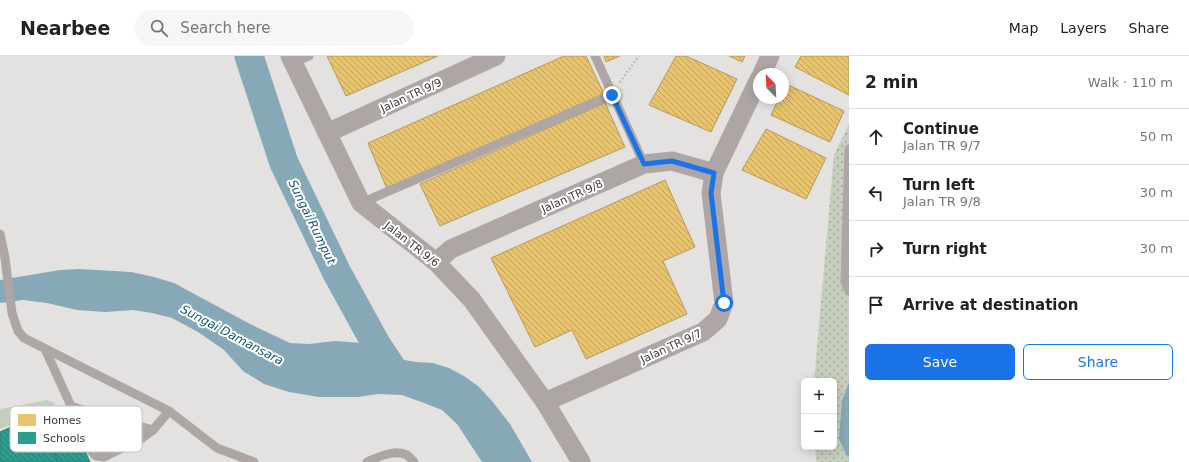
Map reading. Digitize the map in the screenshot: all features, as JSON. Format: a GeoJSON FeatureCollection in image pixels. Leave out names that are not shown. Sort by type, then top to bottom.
{"type":"FeatureCollection","features":[{"type":"Feature","properties":{"kind":"street","name":"Jalan TR 9/9"},"geometry":{"type":"LineString","coordinates":[[327,133],[496,56]]}},
{"type":"Feature","properties":{"kind":"street"},"geometry":{"type":"LineString","coordinates":[[765,68],[770,56]]}},
{"type":"Feature","properties":{"kind":"street","name":"Jalan TR 9/6"},"geometry":{"type":"LineString","coordinates":[[298,58],[327,133],[361,203],[436,262],[472,300],[545,402],[581,462]]}},
{"type":"Feature","properties":{"kind":"street","name":"Jalan TR 9/7"},"geometry":{"type":"LineString","coordinates":[[545,402],[703,332],[718,319],[724,303],[711,193],[714,173],[753,92]]}},
{"type":"Feature","properties":{"kind":"street","name":"Jalan TR 9/8"},"geometry":{"type":"LineString","coordinates":[[436,262],[451,249],[644,164],[672,161],[714,173]]}},
{"type":"Feature","properties":{"kind":"lane"},"geometry":{"type":"LineString","coordinates":[[594,56],[644,164]]}},
{"type":"Feature","properties":{"kind":"lane"},"geometry":{"type":"LineString","coordinates":[[361,203],[612,95]]}},
{"type":"Feature","properties":{"kind":"lane"},"geometry":{"type":"LineString","coordinates":[[849,149],[845,282],[849,291]]}},
{"type":"Feature","properties":{"kind":"lane"},"geometry":{"type":"LineString","coordinates":[[0,234],[5,258],[12,313],[18,331],[24,338],[169,411],[217,448],[254,462]]}},
{"type":"Feature","properties":{"kind":"lane"},"geometry":{"type":"LineString","coordinates":[[45,349],[70,406]]}},
{"type":"Feature","properties":{"kind":"lane"},"geometry":{"type":"LineString","coordinates":[[142,438],[153,430],[169,411]]}},
{"type":"Feature","properties":{"kind":"lane"},"geometry":{"type":"LineString","coordinates":[[142,427],[153,430]]}},
{"type":"Feature","properties":{"kind":"lane"},"geometry":{"type":"LineString","coordinates":[[92,452],[96,456],[104,457],[114,452]]}},
{"type":"Feature","properties":{"kind":"lane"},"geometry":{"type":"LineString","coordinates":[[367,462],[386,454],[396,453],[407,455],[414,462]]}},
{"type":"Feature","properties":{"kind":"path"},"geometry":{"type":"LineString","coordinates":[[612,95],[627,70],[639,56]]}},
{"type":"Feature","properties":{"kind":"green space"},"geometry":{"type":"Polygon","coordinates":[[[849,124],[849,462],[816,462],[815,450],[837,450],[837,378],[814,378],[834,155],[849,124]]]}},
{"type":"Feature","properties":{"kind":"green space"},"geometry":{"type":"Polygon","coordinates":[[[47,400],[55,403],[53,406],[16,406],[47,400]]]}},
{"type":"Feature","properties":{"kind":"green space"},"geometry":{"type":"Polygon","coordinates":[[[10,407],[10,425],[0,429],[0,409],[10,407]]]}},
{"type":"Feature","properties":{"kind":"water","name":"Sungai Damansara"},"geometry":{"type":"Polygon","coordinates":[[[79,269],[131,272],[174,283],[250,324],[290,343],[309,344],[335,341],[376,344],[399,359],[433,363],[449,368],[478,386],[492,401],[510,424],[532,462],[482,462],[457,424],[442,410],[402,395],[378,394],[358,397],[319,397],[289,392],[264,384],[243,371],[224,350],[198,332],[172,318],[133,310],[105,312],[77,310],[47,303],[23,300],[0,303],[0,280],[60,270],[79,269]]]}},
{"type":"Feature","properties":{"kind":"water"},"geometry":{"type":"Polygon","coordinates":[[[849,382],[849,457],[847,456],[839,439],[842,401],[849,382]]]}},
{"type":"Feature","properties":{"kind":"building: Homes"},"geometry":{"type":"Polygon","coordinates":[[[327,56],[438,56],[346,96],[327,56]]]}},
{"type":"Feature","properties":{"kind":"building: Homes"},"geometry":{"type":"Polygon","coordinates":[[[564,56],[586,56],[604,94],[387,189],[368,143],[564,56]]]}},
{"type":"Feature","properties":{"kind":"building: Homes"},"geometry":{"type":"Polygon","coordinates":[[[604,56],[620,56],[606,62],[604,56]]]}},
{"type":"Feature","properties":{"kind":"building: Homes"},"geometry":{"type":"Polygon","coordinates":[[[676,56],[686,56],[737,79],[711,132],[649,105],[676,56]]]}},
{"type":"Feature","properties":{"kind":"building: Homes"},"geometry":{"type":"Polygon","coordinates":[[[729,56],[745,56],[742,62],[729,56]]]}},
{"type":"Feature","properties":{"kind":"building: Homes"},"geometry":{"type":"Polygon","coordinates":[[[801,56],[849,56],[849,95],[795,67],[801,56]]]}},
{"type":"Feature","properties":{"kind":"building: Homes"},"geometry":{"type":"Polygon","coordinates":[[[789,85],[844,111],[830,142],[771,115],[776,104],[789,104],[789,85]]]}},
{"type":"Feature","properties":{"kind":"building: Homes"},"geometry":{"type":"Polygon","coordinates":[[[605,103],[625,147],[440,226],[420,184],[605,103]]]}},
{"type":"Feature","properties":{"kind":"building: Homes"},"geometry":{"type":"Polygon","coordinates":[[[766,129],[826,158],[806,199],[742,170],[766,129]]]}},
{"type":"Feature","properties":{"kind":"building: Homes"},"geometry":{"type":"Polygon","coordinates":[[[665,180],[695,247],[663,261],[687,314],[586,359],[572,330],[535,347],[491,258],[665,180]]]}},
{"type":"Feature","properties":{"kind":"building: Schools"},"geometry":{"type":"Polygon","coordinates":[[[10,428],[10,452],[54,452],[58,462],[0,462],[0,432],[10,428]]]}},
{"type":"Feature","properties":{"kind":"building: Schools"},"geometry":{"type":"Polygon","coordinates":[[[54,452],[86,452],[90,462],[58,462],[54,452]]]}},
{"type":"Feature","properties":{"kind":"waterway","name":"Sungai Rumput"},"geometry":{"type":"LineString","coordinates":[[249,56],[284,163],[337,273],[376,344],[397,376]]}},
{"type":"Feature","properties":{"kind":"route"},"geometry":{"type":"LineString","coordinates":[[612,95],[644,164],[672,161],[714,173],[711,193],[724,303]]}}]}
